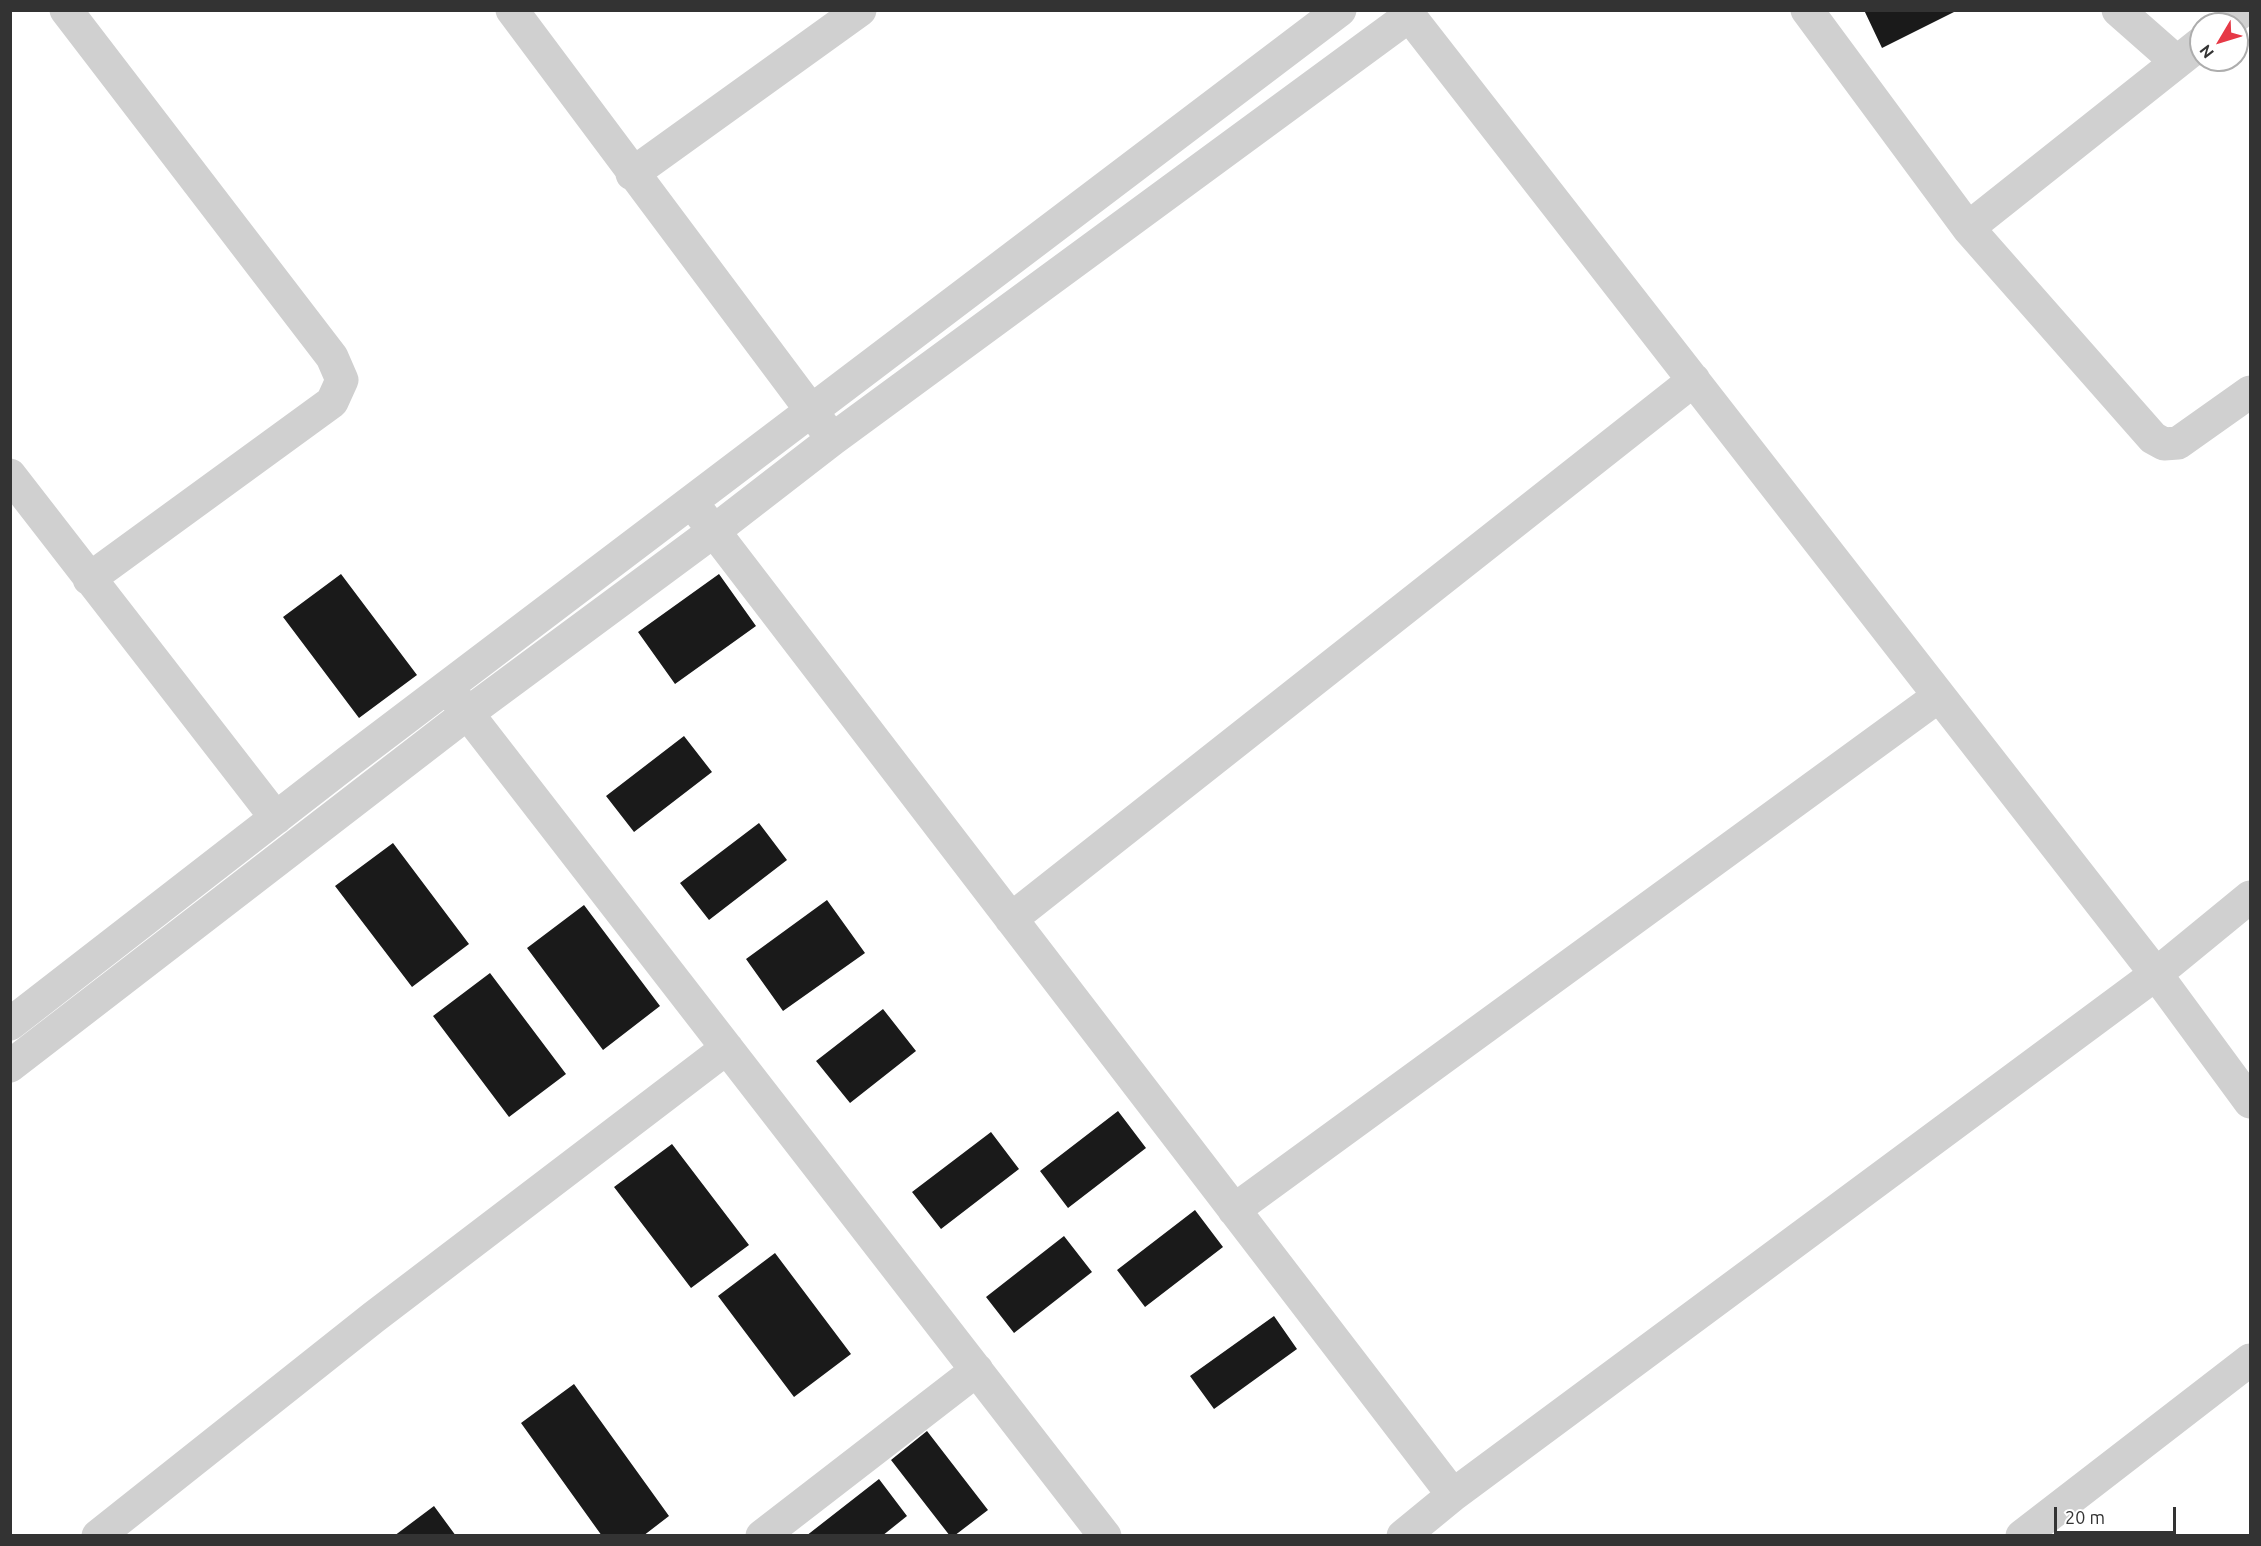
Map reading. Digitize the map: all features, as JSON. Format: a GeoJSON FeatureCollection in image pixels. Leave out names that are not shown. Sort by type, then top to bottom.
{"type":"FeatureCollection","features":[{"type":"Feature","properties":{"kind":"street"},"geometry":{"type":"LineString","coordinates":[[66,10],[332,357],[342,380],[332,402],[89,579]]}},
{"type":"Feature","properties":{"kind":"street"},"geometry":{"type":"LineString","coordinates":[[512,10],[632,174],[833,439]]}},
{"type":"Feature","properties":{"kind":"street"},"geometry":{"type":"LineString","coordinates":[[632,174],[860,10]]}},
{"type":"Feature","properties":{"kind":"street"},"geometry":{"type":"LineString","coordinates":[[10,1024],[447,687],[692,504],[1340,10]]}},
{"type":"Feature","properties":{"kind":"street"},"geometry":{"type":"LineString","coordinates":[[1807,10],[1968,228],[2153,438],[2164,444],[2178,443],[2250,392]]}},
{"type":"Feature","properties":{"kind":"street"},"geometry":{"type":"LineString","coordinates":[[1968,228],[2189,53],[2118,10]]}},
{"type":"Feature","properties":{"kind":"street"},"geometry":{"type":"LineString","coordinates":[[10,1066],[468,713],[1407,13],[2156,974],[2250,1102]]}},
{"type":"Feature","properties":{"kind":"street"},"geometry":{"type":"LineString","coordinates":[[1011,919],[1694,380]]}},
{"type":"Feature","properties":{"kind":"street"},"geometry":{"type":"LineString","coordinates":[[10,475],[276,818]]}},
{"type":"Feature","properties":{"kind":"street"},"geometry":{"type":"LineString","coordinates":[[692,504],[1453,1495]]}},
{"type":"Feature","properties":{"kind":"street"},"geometry":{"type":"LineString","coordinates":[[447,687],[1105,1536]]}},
{"type":"Feature","properties":{"kind":"street"},"geometry":{"type":"LineString","coordinates":[[1234,1210],[1939,696]]}},
{"type":"Feature","properties":{"kind":"street"},"geometry":{"type":"LineString","coordinates":[[1403,1536],[1453,1495],[2156,974],[2250,897]]}},
{"type":"Feature","properties":{"kind":"street"},"geometry":{"type":"LineString","coordinates":[[98,1536],[374,1317],[727,1048]]}},
{"type":"Feature","properties":{"kind":"street"},"geometry":{"type":"LineString","coordinates":[[2022,1536],[2250,1360]]}},
{"type":"Feature","properties":{"kind":"street"},"geometry":{"type":"LineString","coordinates":[[762,1536],[977,1370]]}},
{"type":"Feature","properties":{"kind":"building"},"geometry":{"type":"Polygon","coordinates":[[[1864,10],[1958,10],[1882,48],[1864,10]]]}},
{"type":"Feature","properties":{"kind":"building"},"geometry":{"type":"Polygon","coordinates":[[[341,574],[417,675],[359,718],[283,617],[341,574]]]}},
{"type":"Feature","properties":{"kind":"building"},"geometry":{"type":"Polygon","coordinates":[[[719,574],[756,626],[675,684],[638,632],[719,574]]]}},
{"type":"Feature","properties":{"kind":"building"},"geometry":{"type":"Polygon","coordinates":[[[684,736],[712,772],[634,832],[606,796],[684,736]]]}},
{"type":"Feature","properties":{"kind":"building"},"geometry":{"type":"Polygon","coordinates":[[[759,823],[787,860],[709,920],[680,883],[759,823]]]}},
{"type":"Feature","properties":{"kind":"building"},"geometry":{"type":"Polygon","coordinates":[[[393,843],[469,944],[412,987],[335,886],[393,843]]]}},
{"type":"Feature","properties":{"kind":"building"},"geometry":{"type":"Polygon","coordinates":[[[827,900],[865,953],[783,1011],[746,959],[827,900]]]}},
{"type":"Feature","properties":{"kind":"building"},"geometry":{"type":"Polygon","coordinates":[[[584,905],[660,1006],[603,1050],[527,948],[584,905]]]}},
{"type":"Feature","properties":{"kind":"building"},"geometry":{"type":"Polygon","coordinates":[[[490,973],[566,1074],[509,1117],[433,1016],[490,973]]]}},
{"type":"Feature","properties":{"kind":"building"},"geometry":{"type":"Polygon","coordinates":[[[883,1009],[916,1051],[850,1103],[816,1061],[883,1009]]]}},
{"type":"Feature","properties":{"kind":"building"},"geometry":{"type":"Polygon","coordinates":[[[1118,1111],[1146,1148],[1068,1208],[1040,1171],[1118,1111]]]}},
{"type":"Feature","properties":{"kind":"building"},"geometry":{"type":"Polygon","coordinates":[[[991,1132],[1019,1169],[941,1229],[912,1192],[991,1132]]]}},
{"type":"Feature","properties":{"kind":"building"},"geometry":{"type":"Polygon","coordinates":[[[672,1144],[749,1245],[691,1288],[614,1187],[672,1144]]]}},
{"type":"Feature","properties":{"kind":"building"},"geometry":{"type":"Polygon","coordinates":[[[1195,1210],[1223,1247],[1145,1307],[1117,1270],[1195,1210]]]}},
{"type":"Feature","properties":{"kind":"building"},"geometry":{"type":"Polygon","coordinates":[[[1064,1236],[1092,1272],[1014,1333],[986,1297],[1064,1236]]]}},
{"type":"Feature","properties":{"kind":"building"},"geometry":{"type":"Polygon","coordinates":[[[775,1253],[851,1354],[794,1397],[718,1296],[775,1253]]]}},
{"type":"Feature","properties":{"kind":"building"},"geometry":{"type":"Polygon","coordinates":[[[1274,1316],[1297,1349],[1214,1409],[1190,1376],[1274,1316]]]}},
{"type":"Feature","properties":{"kind":"building"},"geometry":{"type":"Polygon","coordinates":[[[574,1384],[669,1516],[643,1536],[602,1536],[521,1423],[574,1384]]]}},
{"type":"Feature","properties":{"kind":"building"},"geometry":{"type":"Polygon","coordinates":[[[927,1431],[988,1510],[954,1536],[950,1536],[891,1460],[927,1431]]]}},
{"type":"Feature","properties":{"kind":"building"},"geometry":{"type":"Polygon","coordinates":[[[879,1479],[907,1516],[882,1536],[806,1536],[879,1479]]]}},
{"type":"Feature","properties":{"kind":"building"},"geometry":{"type":"Polygon","coordinates":[[[434,1506],[456,1536],[394,1536],[434,1506]]]}}]}
